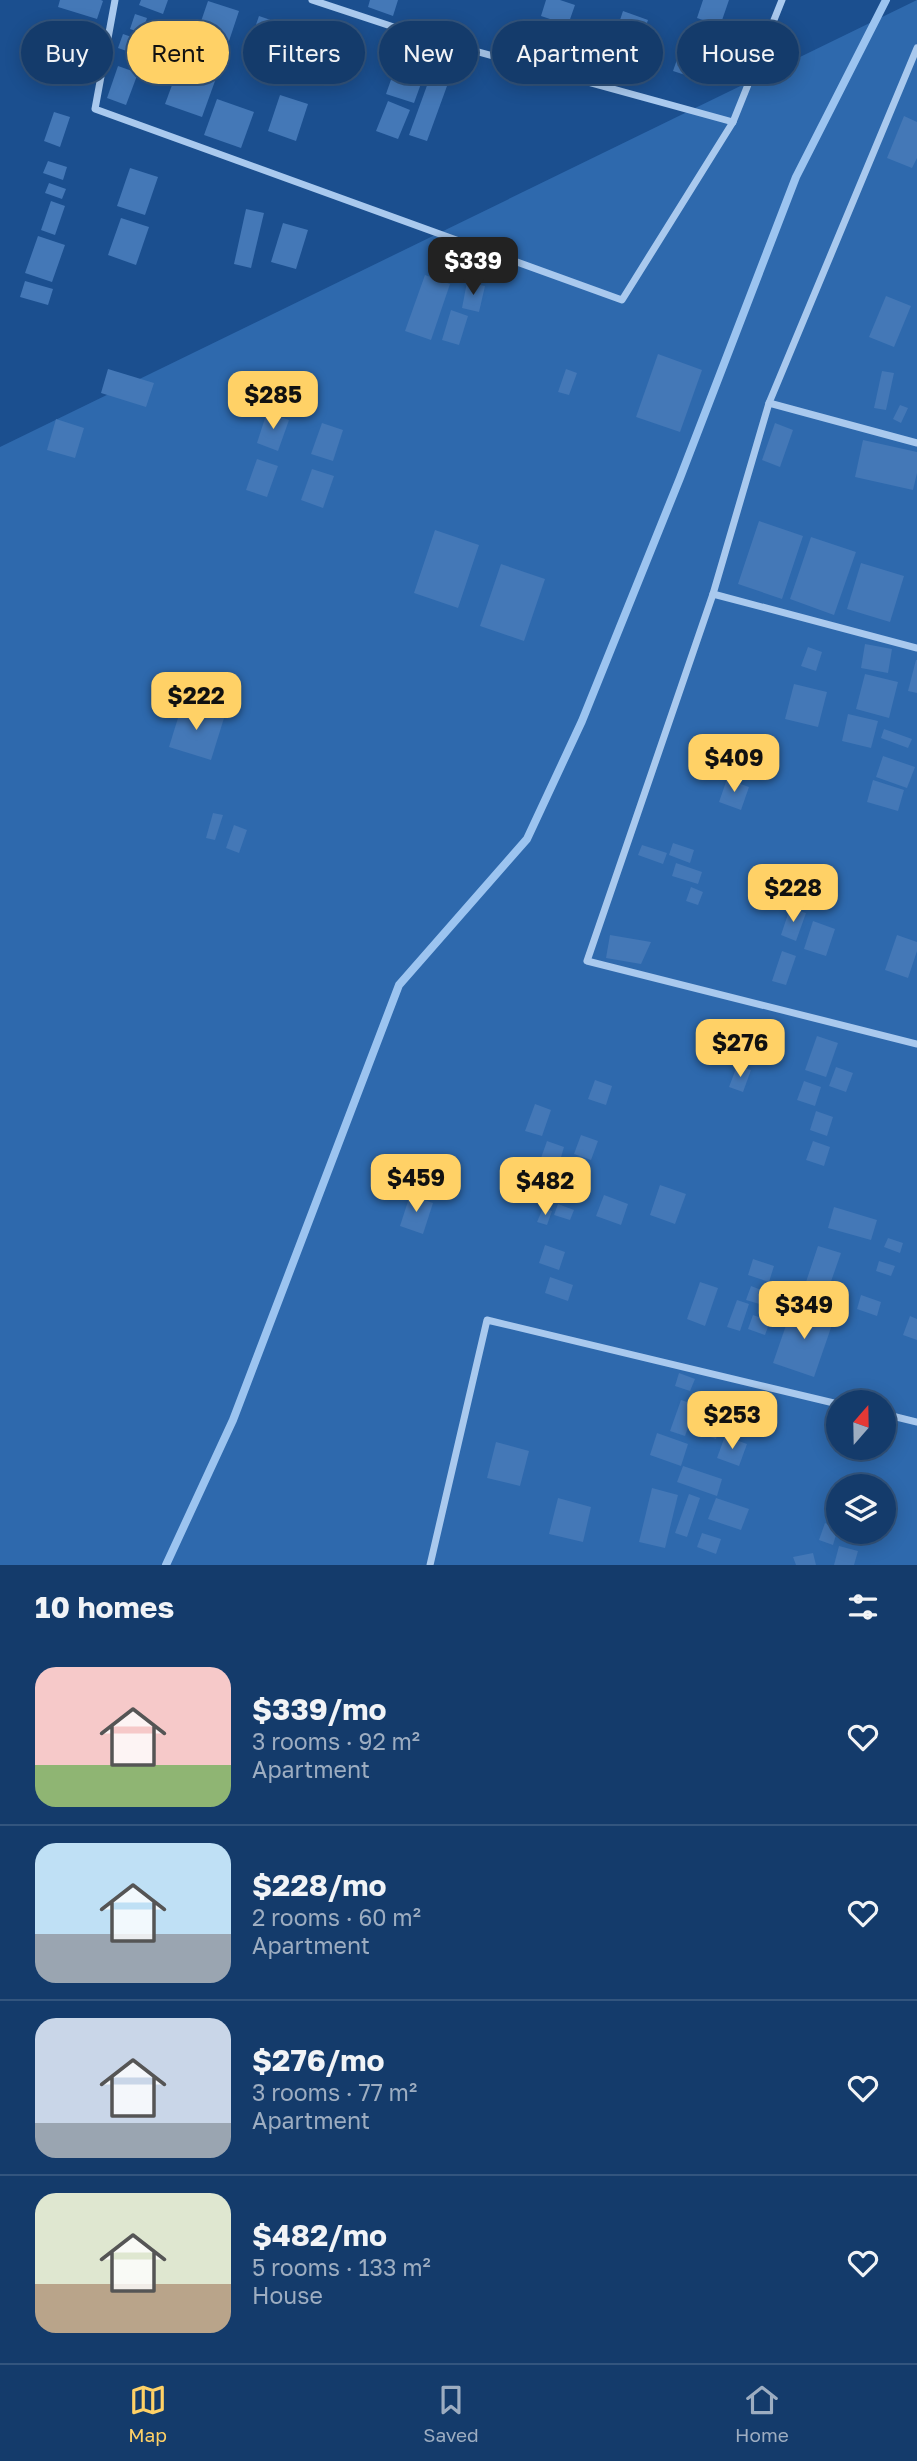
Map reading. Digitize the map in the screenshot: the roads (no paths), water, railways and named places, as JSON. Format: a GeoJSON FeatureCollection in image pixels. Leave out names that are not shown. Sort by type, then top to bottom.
{"type":"FeatureCollection","features":[{"type":"Feature","properties":{"kind":"street"},"geometry":{"type":"LineString","coordinates":[[115,0],[94,108],[622,300],[733,122],[782,0]]}},
{"type":"Feature","properties":{"kind":"street"},"geometry":{"type":"LineString","coordinates":[[312,0],[424,37],[733,122]]}},
{"type":"Feature","properties":{"kind":"street"},"geometry":{"type":"LineString","coordinates":[[917,48],[769,403],[713,594],[587,961],[917,1044]]}},
{"type":"Feature","properties":{"kind":"street"},"geometry":{"type":"LineString","coordinates":[[769,403],[917,443]]}},
{"type":"Feature","properties":{"kind":"street"},"geometry":{"type":"LineString","coordinates":[[713,594],[917,648]]}},
{"type":"Feature","properties":{"kind":"street"},"geometry":{"type":"LineString","coordinates":[[430,1565],[487,1320],[826,1401]]}},
{"type":"Feature","properties":{"kind":"street"},"geometry":{"type":"LineString","coordinates":[[896,1417],[917,1422]]}},
{"type":"Feature","properties":{"kind":"waterway"},"geometry":{"type":"LineString","coordinates":[[166,1565],[233,1420],[399,985],[527,839],[582,721],[680,478],[796,177],[886,0]]}}]}
